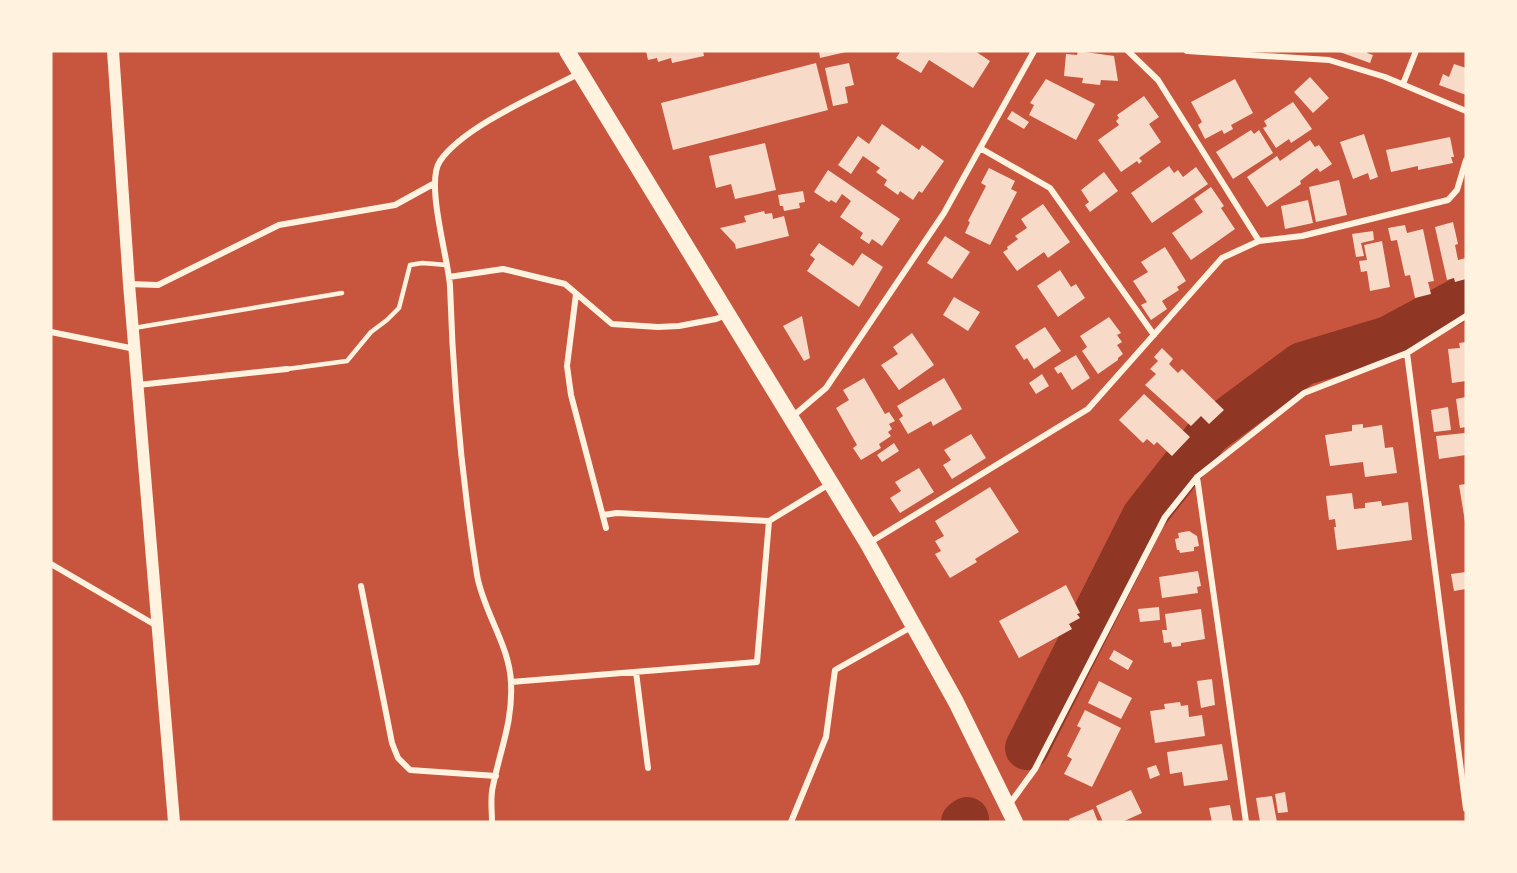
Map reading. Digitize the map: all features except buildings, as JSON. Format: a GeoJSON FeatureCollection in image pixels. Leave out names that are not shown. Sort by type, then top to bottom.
{"type":"FeatureCollection","features":[{"type":"Feature","properties":{"kind":"highway"},"geometry":{"type":"LineString","coordinates":[[567,51],[868,544],[956,702],[1012,814]]}},
{"type":"Feature","properties":{"kind":"main road"},"geometry":{"type":"LineString","coordinates":[[113,51],[129,284],[174,822]]}},
{"type":"Feature","properties":{"kind":"street"},"geometry":{"type":"LineString","coordinates":[[792,417],[826,388],[944,213],[1034,51]]}},
{"type":"Feature","properties":{"kind":"street"},"geometry":{"type":"LineString","coordinates":[[1128,51],[1158,80],[1259,241]]}},
{"type":"Feature","properties":{"kind":"street"},"geometry":{"type":"LineString","coordinates":[[1187,51],[1329,60],[1403,84],[1466,111]]}},
{"type":"Feature","properties":{"kind":"street"},"geometry":{"type":"LineString","coordinates":[[1403,84],[1416,51]]}},
{"type":"Feature","properties":{"kind":"street"},"geometry":{"type":"LineString","coordinates":[[492,822],[492,788],[509,729],[512,682],[504,649],[478,579],[453,367],[449,277],[435,183],[439,162],[459,142],[499,115],[580,74]]}},
{"type":"Feature","properties":{"kind":"street"},"geometry":{"type":"LineString","coordinates":[[980,148],[1050,188],[1154,335]]}},
{"type":"Feature","properties":{"kind":"street"},"geometry":{"type":"LineString","coordinates":[[868,544],[1088,409],[1222,258],[1259,241],[1302,236],[1448,200],[1457,190],[1466,160]]}},
{"type":"Feature","properties":{"kind":"street"},"geometry":{"type":"LineString","coordinates":[[129,284],[158,285],[279,225],[395,205],[435,183]]}},
{"type":"Feature","properties":{"kind":"street"},"geometry":{"type":"LineString","coordinates":[[449,277],[503,268],[565,284],[612,324],[680,326],[716,319],[728,314]]}},
{"type":"Feature","properties":{"kind":"street"},"geometry":{"type":"LineString","coordinates":[[576,294],[567,366],[571,395],[606,528]]}},
{"type":"Feature","properties":{"kind":"street"},"geometry":{"type":"LineString","coordinates":[[1012,814],[1165,517],[1197,477],[1304,393],[1407,353],[1466,316]]}},
{"type":"Feature","properties":{"kind":"street"},"geometry":{"type":"LineString","coordinates":[[51,333],[135,349]]}},
{"type":"Feature","properties":{"kind":"street"},"geometry":{"type":"LineString","coordinates":[[1407,353],[1466,809]]}},
{"type":"Feature","properties":{"kind":"street"},"geometry":{"type":"LineString","coordinates":[[138,385],[287,369]]}},
{"type":"Feature","properties":{"kind":"street"},"geometry":{"type":"LineString","coordinates":[[1197,477],[1246,822]]}},
{"type":"Feature","properties":{"kind":"street"},"geometry":{"type":"LineString","coordinates":[[603,515],[616,513],[769,521],[831,483]]}},
{"type":"Feature","properties":{"kind":"street"},"geometry":{"type":"LineString","coordinates":[[512,682],[757,662],[769,521]]}},
{"type":"Feature","properties":{"kind":"street"},"geometry":{"type":"LineString","coordinates":[[51,564],[158,626]]}},
{"type":"Feature","properties":{"kind":"street"},"geometry":{"type":"LineString","coordinates":[[361,586],[392,743],[398,758],[410,770],[496,776]]}},
{"type":"Feature","properties":{"kind":"street"},"geometry":{"type":"LineString","coordinates":[[791,822],[826,736],[836,670],[914,626]]}},
{"type":"Feature","properties":{"kind":"street"},"geometry":{"type":"LineString","coordinates":[[636,672],[648,768]]}},
{"type":"Feature","properties":{"kind":"lane"},"geometry":{"type":"LineString","coordinates":[[287,369],[347,361],[371,332],[399,308],[410,265],[422,263],[447,265]]}},
{"type":"Feature","properties":{"kind":"lane"},"geometry":{"type":"LineString","coordinates":[[133,328],[342,293]]}},
{"type":"Feature","properties":{"kind":"waterway"},"geometry":{"type":"LineString","coordinates":[[1027,748],[1144,516],[1209,433],[1302,364],[1388,338],[1466,296]]}},
{"type":"Feature","properties":{"kind":"waterway"},"geometry":{"type":"LineString","coordinates":[[963,822],[967,819]]}}]}
